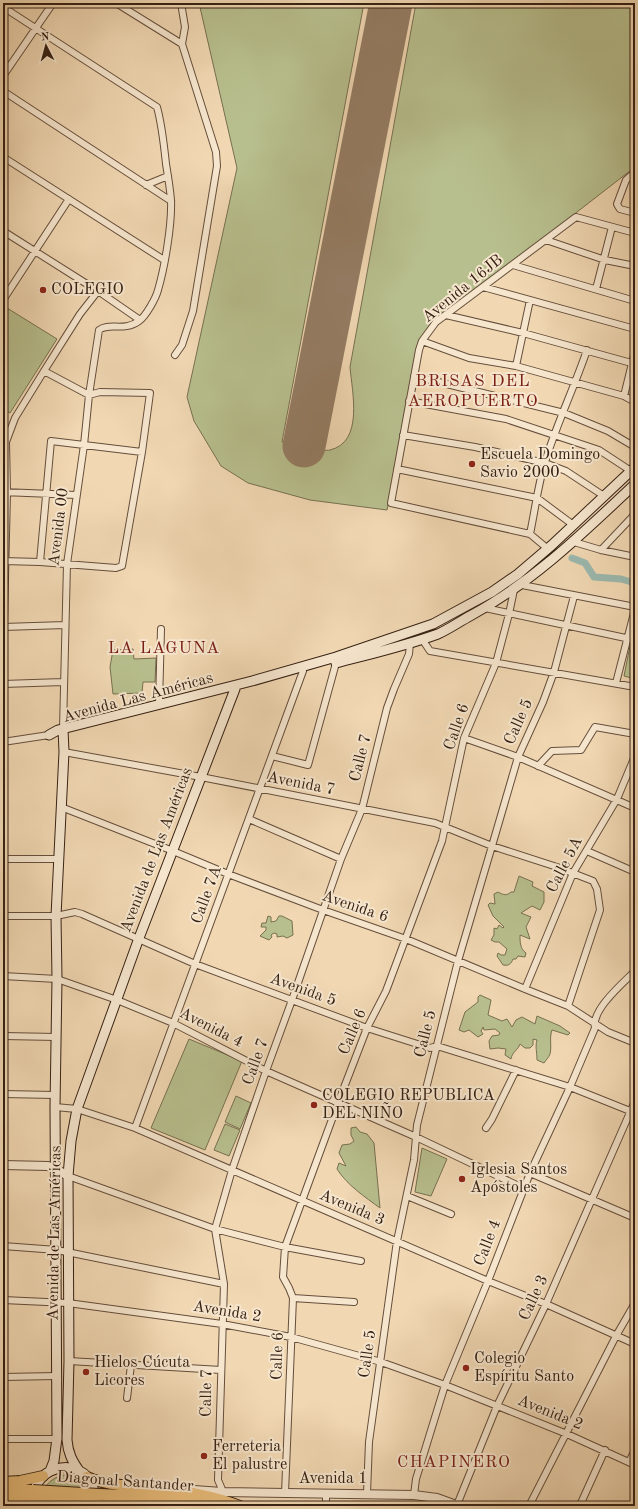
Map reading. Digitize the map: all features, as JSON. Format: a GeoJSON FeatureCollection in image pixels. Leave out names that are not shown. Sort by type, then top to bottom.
{"type":"FeatureCollection","features":[{"type":"Feature","properties":{"kind":"main road"},"geometry":{"type":"LineString","coordinates":[[49,735],[336,657],[433,624],[492,592],[518,574],[550,547],[572,524],[633,469]]}},
{"type":"Feature","properties":{"kind":"main road"},"geometry":{"type":"LineString","coordinates":[[235,689],[410,643],[439,633],[485,608],[522,584],[562,553],[635,484]]}},
{"type":"Feature","properties":{"kind":"main road"},"geometry":{"type":"LineString","coordinates":[[564,532],[567,540],[574,542]]}},
{"type":"Feature","properties":{"kind":"main road"},"geometry":{"type":"LineString","coordinates":[[550,547],[559,546],[562,553]]}},
{"type":"Feature","properties":{"kind":"main road","name":"Avenida Las Américas"},"geometry":{"type":"LineString","coordinates":[[63,731],[235,689]]}},
{"type":"Feature","properties":{"kind":"main road","name":"Avenida de Las Américas"},"geometry":{"type":"LineString","coordinates":[[93,1506],[93,1488],[72,1460],[68,1452],[68,1176],[71,1141],[77,1109],[139,938],[174,851],[235,689]]}},
{"type":"Feature","properties":{"kind":"main road","name":"Avenida de Las Américas"},"geometry":{"type":"LineString","coordinates":[[33,1499],[36,1488],[54,1461],[56,1452],[57,1250],[55,1095],[58,979],[56,916],[64,752],[63,731]]}},
{"type":"Feature","properties":{"kind":"main road"},"geometry":{"type":"LineString","coordinates":[[3,1482],[20,1481],[57,1468],[65,1467],[84,1474],[96,1481],[108,1484],[181,1491],[219,1498],[235,1504]]}},
{"type":"Feature","properties":{"kind":"main road"},"geometry":{"type":"LineString","coordinates":[[3,1490],[33,1499]]}},
{"type":"Feature","properties":{"kind":"main road","name":"Diagonal Santander"},"geometry":{"type":"LineString","coordinates":[[33,1499],[169,1497],[214,1506]]}},
{"type":"Feature","properties":{"kind":"main road"},"geometry":{"type":"LineString","coordinates":[[3,1500],[33,1499]]}},
{"type":"Feature","properties":{"kind":"main road","name":"Diagonal Santander"},"geometry":{"type":"LineString","coordinates":[[33,1499],[150,1506]]}},
{"type":"Feature","properties":{"kind":"street"},"geometry":{"type":"LineString","coordinates":[[3,76],[53,3]]}},
{"type":"Feature","properties":{"kind":"street"},"geometry":{"type":"LineString","coordinates":[[116,3],[182,44]]}},
{"type":"Feature","properties":{"kind":"street"},"geometry":{"type":"LineString","coordinates":[[175,355],[182,345],[194,311],[217,166],[216,152],[182,44],[185,27],[181,3]]}},
{"type":"Feature","properties":{"kind":"street"},"geometry":{"type":"LineString","coordinates":[[3,7],[157,107],[171,201],[164,260],[158,291],[152,303],[140,320],[98,291],[34,252],[3,231]]}},
{"type":"Feature","properties":{"kind":"street"},"geometry":{"type":"LineString","coordinates":[[3,91],[171,201]]}},
{"type":"Feature","properties":{"kind":"street"},"geometry":{"type":"LineString","coordinates":[[3,157],[164,260]]}},
{"type":"Feature","properties":{"kind":"street"},"geometry":{"type":"LineString","coordinates":[[635,173],[626,180],[617,204],[620,209],[635,213]]}},
{"type":"Feature","properties":{"kind":"street"},"geometry":{"type":"LineString","coordinates":[[146,184],[168,176]]}},
{"type":"Feature","properties":{"kind":"street"},"geometry":{"type":"LineString","coordinates":[[3,300],[69,200]]}},
{"type":"Feature","properties":{"kind":"street","name":"Avenida 16JB"},"geometry":{"type":"LineString","coordinates":[[530,534],[391,503],[409,402],[422,341],[436,322],[576,217],[612,227]]}},
{"type":"Feature","properties":{"kind":"street"},"geometry":{"type":"LineString","coordinates":[[596,289],[605,260],[612,227],[635,233]]}},
{"type":"Feature","properties":{"kind":"street"},"geometry":{"type":"LineString","coordinates":[[546,240],[605,260],[635,266]]}},
{"type":"Feature","properties":{"kind":"street"},"geometry":{"type":"LineString","coordinates":[[513,265],[635,301]]}},
{"type":"Feature","properties":{"kind":"street"},"geometry":{"type":"LineString","coordinates":[[483,287],[635,329]]}},
{"type":"Feature","properties":{"kind":"street"},"geometry":{"type":"LineString","coordinates":[[3,665],[5,492],[4,442],[15,418],[44,371],[80,314],[98,291]]}},
{"type":"Feature","properties":{"kind":"street"},"geometry":{"type":"LineString","coordinates":[[516,366],[530,300]]}},
{"type":"Feature","properties":{"kind":"street"},"geometry":{"type":"LineString","coordinates":[[446,314],[634,363]]}},
{"type":"Feature","properties":{"kind":"street","name":"Avenida 00"},"geometry":{"type":"LineString","coordinates":[[63,731],[67,564],[99,330],[105,327],[126,327],[140,320]]}},
{"type":"Feature","properties":{"kind":"street"},"geometry":{"type":"LineString","coordinates":[[422,341],[469,358],[516,366],[624,396],[635,402]]}},
{"type":"Feature","properties":{"kind":"street"},"geometry":{"type":"LineString","coordinates":[[550,547],[530,534],[545,463],[554,435],[564,413],[587,350]]}},
{"type":"Feature","properties":{"kind":"street"},"geometry":{"type":"LineString","coordinates":[[624,396],[634,363],[635,351]]}},
{"type":"Feature","properties":{"kind":"street"},"geometry":{"type":"LineString","coordinates":[[4,561],[40,562],[116,568],[122,566],[142,452],[150,393],[100,392],[89,395],[44,371]]}},
{"type":"Feature","properties":{"kind":"street"},"geometry":{"type":"LineString","coordinates":[[414,376],[564,413],[608,431],[635,447]]}},
{"type":"Feature","properties":{"kind":"street"},"geometry":{"type":"LineString","coordinates":[[409,402],[506,419],[599,450],[633,469]]}},
{"type":"Feature","properties":{"kind":"street"},"geometry":{"type":"LineString","coordinates":[[403,435],[475,447],[545,463],[566,471],[604,496]]}},
{"type":"Feature","properties":{"kind":"street"},"geometry":{"type":"LineString","coordinates":[[40,562],[51,441],[142,452]]}},
{"type":"Feature","properties":{"kind":"street"},"geometry":{"type":"LineString","coordinates":[[397,469],[537,498],[572,524]]}},
{"type":"Feature","properties":{"kind":"street"},"geometry":{"type":"LineString","coordinates":[[5,492],[76,495]]}},
{"type":"Feature","properties":{"kind":"street"},"geometry":{"type":"LineString","coordinates":[[601,550],[634,517]]}},
{"type":"Feature","properties":{"kind":"street"},"geometry":{"type":"LineString","coordinates":[[574,542],[601,550],[635,557]]}},
{"type":"Feature","properties":{"kind":"street"},"geometry":{"type":"LineString","coordinates":[[522,584],[635,608],[616,683]]}},
{"type":"Feature","properties":{"kind":"street","name":"Calle 6"},"geometry":{"type":"LineString","coordinates":[[285,1493],[293,1298],[283,1277],[285,1247],[367,1028],[386,991],[442,841],[464,738],[496,663],[514,590]]}},
{"type":"Feature","properties":{"kind":"street","name":"Calle 5"},"geometry":{"type":"LineString","coordinates":[[367,1493],[369,1442],[382,1362],[397,1241],[414,1160],[417,1125],[458,961],[518,757],[543,702],[554,672],[574,596]]}},
{"type":"Feature","properties":{"kind":"street"},"geometry":{"type":"LineString","coordinates":[[485,608],[635,640]]}},
{"type":"Feature","properties":{"kind":"street"},"geometry":{"type":"LineString","coordinates":[[4,627],[65,625]]}},
{"type":"Feature","properties":{"kind":"street"},"geometry":{"type":"LineString","coordinates":[[159,704],[161,629]]}},
{"type":"Feature","properties":{"kind":"street"},"geometry":{"type":"LineString","coordinates":[[422,639],[430,651],[635,687]]}},
{"type":"Feature","properties":{"kind":"street","name":"Calle 7"},"geometry":{"type":"LineString","coordinates":[[235,1504],[222,1492],[218,1480],[224,1284],[215,1229],[232,1170],[266,1071],[341,859],[362,809],[387,708],[409,654],[410,643]]}},
{"type":"Feature","properties":{"kind":"street"},"geometry":{"type":"LineString","coordinates":[[272,756],[308,765],[336,663]]}},
{"type":"Feature","properties":{"kind":"street","name":"Calle 7A"},"geometry":{"type":"LineString","coordinates":[[135,1128],[303,671]]}},
{"type":"Feature","properties":{"kind":"street"},"geometry":{"type":"LineString","coordinates":[[3,684],[63,682]]}},
{"type":"Feature","properties":{"kind":"street"},"geometry":{"type":"LineString","coordinates":[[538,766],[552,751],[581,750],[595,727],[635,734]]}},
{"type":"Feature","properties":{"kind":"street"},"geometry":{"type":"LineString","coordinates":[[3,742],[49,735]]}},
{"type":"Feature","properties":{"kind":"street"},"geometry":{"type":"LineString","coordinates":[[464,738],[518,757],[635,808]]}},
{"type":"Feature","properties":{"kind":"street","name":"Avenida 7"},"geometry":{"type":"LineString","coordinates":[[64,752],[435,823],[492,846],[557,867],[593,881],[597,889],[600,910],[568,1006]]}},
{"type":"Feature","properties":{"kind":"street","name":"Calle 5A"},"geometry":{"type":"LineString","coordinates":[[525,989],[573,873],[617,799],[635,756]]}},
{"type":"Feature","properties":{"kind":"street","name":"Avenida 6"},"geometry":{"type":"LineString","coordinates":[[61,807],[174,851],[228,874],[323,910],[406,939],[568,1006],[608,1032],[635,1043]]}},
{"type":"Feature","properties":{"kind":"street"},"geometry":{"type":"LineString","coordinates":[[249,819],[341,859]]}},
{"type":"Feature","properties":{"kind":"street"},"geometry":{"type":"LineString","coordinates":[[587,851],[635,872]]}},
{"type":"Feature","properties":{"kind":"street"},"geometry":{"type":"LineString","coordinates":[[3,859],[58,859]]}},
{"type":"Feature","properties":{"kind":"street","name":"Avenida 5"},"geometry":{"type":"LineString","coordinates":[[3,916],[56,916],[75,912],[82,914],[195,964],[367,1028],[430,1048],[437,1046],[570,1087],[633,1112]]}},
{"type":"Feature","properties":{"kind":"street","name":"Calle 4"},"geometry":{"type":"LineString","coordinates":[[414,1495],[416,1479],[445,1385],[488,1281],[523,1188],[570,1087],[602,1006],[613,992],[635,971]]}},
{"type":"Feature","properties":{"kind":"street","name":"Avenida 4"},"geometry":{"type":"LineString","coordinates":[[3,976],[58,979],[117,1000],[173,1023],[266,1071],[416,1137],[523,1188]]}},
{"type":"Feature","properties":{"kind":"street"},"geometry":{"type":"LineString","coordinates":[[3,1036],[57,1037]]}},
{"type":"Feature","properties":{"kind":"street"},"geometry":{"type":"LineString","coordinates":[[486,1128],[516,1070]]}},
{"type":"Feature","properties":{"kind":"street"},"geometry":{"type":"LineString","coordinates":[[3,1094],[55,1095]]}},
{"type":"Feature","properties":{"kind":"street","name":"Calle 3"},"geometry":{"type":"LineString","coordinates":[[458,1506],[497,1406],[546,1304],[592,1199],[633,1112],[635,1101]]}},
{"type":"Feature","properties":{"kind":"street","name":"Avenida 3"},"geometry":{"type":"LineString","coordinates":[[55,1107],[77,1109],[135,1128],[488,1281],[546,1304],[635,1344]]}},
{"type":"Feature","properties":{"kind":"street"},"geometry":{"type":"LineString","coordinates":[[3,1165],[48,1166],[68,1176],[215,1229],[285,1247],[361,1261]]}},
{"type":"Feature","properties":{"kind":"street"},"geometry":{"type":"LineString","coordinates":[[530,1173],[635,1218]]}},
{"type":"Feature","properties":{"kind":"street"},"geometry":{"type":"LineString","coordinates":[[407,1196],[451,1214]]}},
{"type":"Feature","properties":{"kind":"street"},"geometry":{"type":"LineString","coordinates":[[3,1246],[57,1250],[224,1284]]}},
{"type":"Feature","properties":{"kind":"street"},"geometry":{"type":"LineString","coordinates":[[293,1298],[354,1302]]}},
{"type":"Feature","properties":{"kind":"street","name":"Avenida 2"},"geometry":{"type":"LineString","coordinates":[[3,1300],[68,1303],[222,1324],[292,1337],[382,1362],[445,1385],[567,1434],[632,1463]]}},
{"type":"Feature","properties":{"kind":"street"},"geometry":{"type":"LineString","coordinates":[[529,1506],[616,1336],[635,1303]]}},
{"type":"Feature","properties":{"kind":"street"},"geometry":{"type":"LineString","coordinates":[[69,1361],[221,1370]]}},
{"type":"Feature","properties":{"kind":"street"},"geometry":{"type":"LineString","coordinates":[[127,1398],[131,1364]]}},
{"type":"Feature","properties":{"kind":"street"},"geometry":{"type":"LineString","coordinates":[[3,1377],[57,1376]]}},
{"type":"Feature","properties":{"kind":"street"},"geometry":{"type":"LineString","coordinates":[[3,1439],[53,1438]]}},
{"type":"Feature","properties":{"kind":"street"},"geometry":{"type":"LineString","coordinates":[[581,1503],[605,1450]]}},
{"type":"Feature","properties":{"kind":"street"},"geometry":{"type":"LineString","coordinates":[[632,1463],[635,1450]]}},
{"type":"Feature","properties":{"kind":"street","name":"Avenida 1"},"geometry":{"type":"LineString","coordinates":[[181,1491],[191,1489],[222,1492],[367,1493],[414,1495],[437,1498],[458,1506]]}},
{"type":"Feature","properties":{"kind":"street"},"geometry":{"type":"LineString","coordinates":[[326,1493],[326,1506]]}},
{"type":"Feature","properties":{"kind":"green space"},"geometry":{"type":"Polygon","coordinates":[[[199,3],[364,3],[282,442],[306,448],[330,450],[341,445],[348,437],[352,427],[354,402],[350,367],[416,3],[635,3],[635,167],[434,323],[421,341],[387,510],[310,500],[248,483],[221,466],[194,421],[187,397],[237,168],[199,3]]]}},
{"type":"Feature","properties":{"kind":"green space"},"geometry":{"type":"Polygon","coordinates":[[[7,308],[57,339],[10,413],[3,409],[3,314],[7,308]]]}},
{"type":"Feature","properties":{"kind":"green space"},"geometry":{"type":"Polygon","coordinates":[[[630,646],[635,647],[635,679],[624,676],[630,646]]]}},
{"type":"Feature","properties":{"kind":"green space"},"geometry":{"type":"Polygon","coordinates":[[[133,649],[134,659],[156,658],[155,682],[143,682],[142,693],[113,694],[110,667],[113,650],[133,649]]]}},
{"type":"Feature","properties":{"kind":"green space"},"geometry":{"type":"Polygon","coordinates":[[[519,876],[533,882],[532,886],[544,892],[544,902],[540,910],[532,906],[521,913],[531,917],[526,927],[530,939],[520,935],[521,947],[526,953],[525,957],[518,956],[516,959],[513,959],[510,964],[503,965],[497,956],[498,953],[505,955],[507,949],[499,942],[491,940],[494,935],[494,928],[497,929],[499,925],[503,928],[504,927],[493,916],[488,905],[490,903],[495,904],[494,894],[498,892],[505,895],[514,892],[519,876]]]}},
{"type":"Feature","properties":{"kind":"green space"},"geometry":{"type":"Polygon","coordinates":[[[268,916],[271,917],[271,922],[276,921],[279,916],[292,921],[293,935],[287,938],[283,936],[277,937],[277,934],[274,933],[271,935],[272,937],[269,940],[260,936],[266,930],[266,927],[261,927],[262,923],[266,923],[268,916]]]}},
{"type":"Feature","properties":{"kind":"green space"},"geometry":{"type":"Polygon","coordinates":[[[480,995],[491,1000],[488,1015],[502,1021],[507,1019],[512,1027],[516,1020],[522,1017],[535,1024],[537,1016],[560,1026],[570,1033],[568,1035],[552,1030],[550,1054],[544,1063],[537,1060],[537,1040],[533,1039],[533,1045],[530,1048],[525,1048],[520,1044],[511,1059],[505,1055],[506,1049],[490,1049],[489,1041],[492,1036],[499,1035],[500,1033],[495,1029],[484,1030],[483,1027],[481,1031],[483,1034],[478,1037],[469,1030],[464,1032],[459,1030],[465,1012],[478,1002],[478,997],[480,995]]]}},
{"type":"Feature","properties":{"kind":"green space"},"geometry":{"type":"Polygon","coordinates":[[[189,1039],[242,1061],[205,1150],[151,1128],[189,1039]]]}},
{"type":"Feature","properties":{"kind":"green space"},"geometry":{"type":"Polygon","coordinates":[[[236,1096],[251,1103],[240,1129],[225,1122],[236,1096]]]}},
{"type":"Feature","properties":{"kind":"green space"},"geometry":{"type":"Polygon","coordinates":[[[225,1124],[240,1130],[229,1156],[214,1150],[225,1124]]]}},
{"type":"Feature","properties":{"kind":"green space"},"geometry":{"type":"Polygon","coordinates":[[[356,1127],[360,1132],[367,1134],[374,1143],[380,1208],[362,1195],[341,1175],[337,1169],[339,1163],[346,1166],[339,1153],[342,1145],[350,1144],[354,1141],[351,1135],[351,1128],[356,1127]]]}},
{"type":"Feature","properties":{"kind":"green space"},"geometry":{"type":"Polygon","coordinates":[[[422,1148],[447,1159],[431,1196],[415,1192],[422,1148]]]}},
{"type":"Feature","properties":{"kind":"green space"},"geometry":{"type":"Polygon","coordinates":[[[65,1475],[77,1480],[83,1486],[83,1506],[45,1506],[43,1495],[47,1485],[55,1478],[65,1475]]]}},
{"type":"Feature","properties":{"kind":"waterway"},"geometry":{"type":"LineString","coordinates":[[572,558],[585,563],[594,577],[621,579],[635,583]]}},
{"type":"Feature","properties":{"kind":"runway"},"geometry":{"type":"LineString","coordinates":[[304,446],[391,3]]}},
{"type":"Feature","properties":{"kind":"place","name":"COLEGIO"},"geometry":{"type":"Point","coordinates":[43,290]}},
{"type":"Feature","properties":{"kind":"place","name":"Escuela Domingo Savio 2000"},"geometry":{"type":"Point","coordinates":[472,464]}},
{"type":"Feature","properties":{"kind":"place","name":"COLEGIO REPUBLICA DEL NIÑO"},"geometry":{"type":"Point","coordinates":[314,1105]}},
{"type":"Feature","properties":{"kind":"place","name":"Iglesia Santos Apóstoles"},"geometry":{"type":"Point","coordinates":[462,1179]}},
{"type":"Feature","properties":{"kind":"place","name":"Colegio Espíritu Santo"},"geometry":{"type":"Point","coordinates":[466,1368]}},
{"type":"Feature","properties":{"kind":"place","name":"Hielos Cúcuta Licores"},"geometry":{"type":"Point","coordinates":[86,1372]}},
{"type":"Feature","properties":{"kind":"place","name":"Ferreteria El palustre"},"geometry":{"type":"Point","coordinates":[204,1456]}},
{"type":"Feature","properties":{"kind":"district","name":"BRISAS DEL AEROPUERTO"},"geometry":{"type":"Point","coordinates":[473,391]}},
{"type":"Feature","properties":{"kind":"district","name":"LA LAGUNA"},"geometry":{"type":"Point","coordinates":[164,648]}},
{"type":"Feature","properties":{"kind":"district","name":"CHAPINERO"},"geometry":{"type":"Point","coordinates":[454,1462]}}]}
